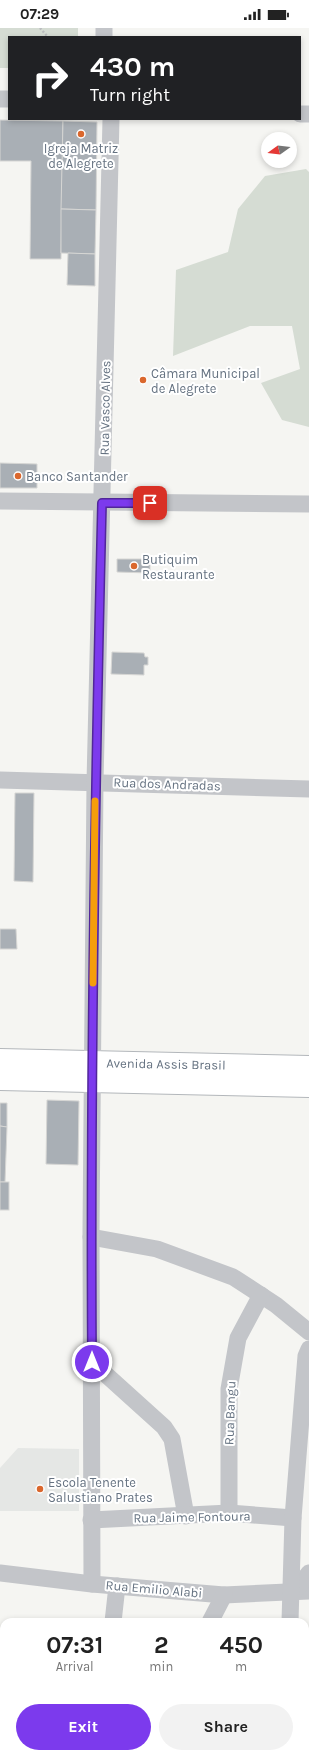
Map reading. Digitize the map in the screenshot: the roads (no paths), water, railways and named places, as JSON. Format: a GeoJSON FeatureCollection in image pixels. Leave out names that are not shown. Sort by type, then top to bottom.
{"type":"FeatureCollection","features":[{"type":"Feature","properties":{"kind":"main road","name":"Avenida Assis Brasil"},"geometry":{"type":"LineString","coordinates":[[92,1072],[309,1067]]}},
{"type":"Feature","properties":{"kind":"main road","name":"Avenida Assis Brasil"},"geometry":{"type":"LineString","coordinates":[[1,1069],[92,1072],[309,1086]]}},
{"type":"Feature","properties":{"kind":"street","name":"Rua Vasco Alves"},"geometry":{"type":"LineString","coordinates":[[92,1584],[91,1237],[95,782],[111,120]]}},
{"type":"Feature","properties":{"kind":"street"},"geometry":{"type":"LineString","coordinates":[[0,501],[309,504]]}},
{"type":"Feature","properties":{"kind":"street","name":"Rua dos Andradas"},"geometry":{"type":"LineString","coordinates":[[0,780],[309,789]]}},
{"type":"Feature","properties":{"kind":"street"},"geometry":{"type":"LineString","coordinates":[[91,1237],[157,1249],[233,1277],[261,1295],[309,1332]]}},
{"type":"Feature","properties":{"kind":"street","name":"Rua Bangu"},"geometry":{"type":"LineString","coordinates":[[229,1513],[229,1389],[238,1338],[261,1295]]}},
{"type":"Feature","properties":{"kind":"street"},"geometry":{"type":"LineString","coordinates":[[299,1591],[293,1518],[306,1356],[309,1350]]}},
{"type":"Feature","properties":{"kind":"street"},"geometry":{"type":"LineString","coordinates":[[92,1362],[164,1427],[172,1439],[186,1516]]}},
{"type":"Feature","properties":{"kind":"street","name":"Rua Jaime Fontoura"},"geometry":{"type":"LineString","coordinates":[[91,1520],[229,1513],[293,1518]]}},
{"type":"Feature","properties":{"kind":"street","name":"Rua Emilio Alabi"},"geometry":{"type":"LineString","coordinates":[[0,1573],[92,1584],[224,1595],[299,1591]]}},
{"type":"Feature","properties":{"kind":"street"},"geometry":{"type":"LineString","coordinates":[[291,1618],[299,1591],[309,1573]]}},
{"type":"Feature","properties":{"kind":"street"},"geometry":{"type":"LineString","coordinates":[[113,1618],[117,1586]]}},
{"type":"Feature","properties":{"kind":"street"},"geometry":{"type":"LineString","coordinates":[[212,1618],[224,1595]]}},
{"type":"Feature","properties":{"kind":"place","name":"Igreja Matriz de Alegrete"},"geometry":{"type":"Point","coordinates":[81,134]}},
{"type":"Feature","properties":{"kind":"place","name":"Câmara Municipal de Alegrete"},"geometry":{"type":"Point","coordinates":[143,380]}},
{"type":"Feature","properties":{"kind":"place","name":"Banco Santander"},"geometry":{"type":"Point","coordinates":[18,476]}},
{"type":"Feature","properties":{"kind":"place","name":"Butiquim Restaurante"},"geometry":{"type":"Point","coordinates":[134,566]}},
{"type":"Feature","properties":{"kind":"place","name":"Escola Tenente Salustiano Prates"},"geometry":{"type":"Point","coordinates":[40,1489]}}]}
